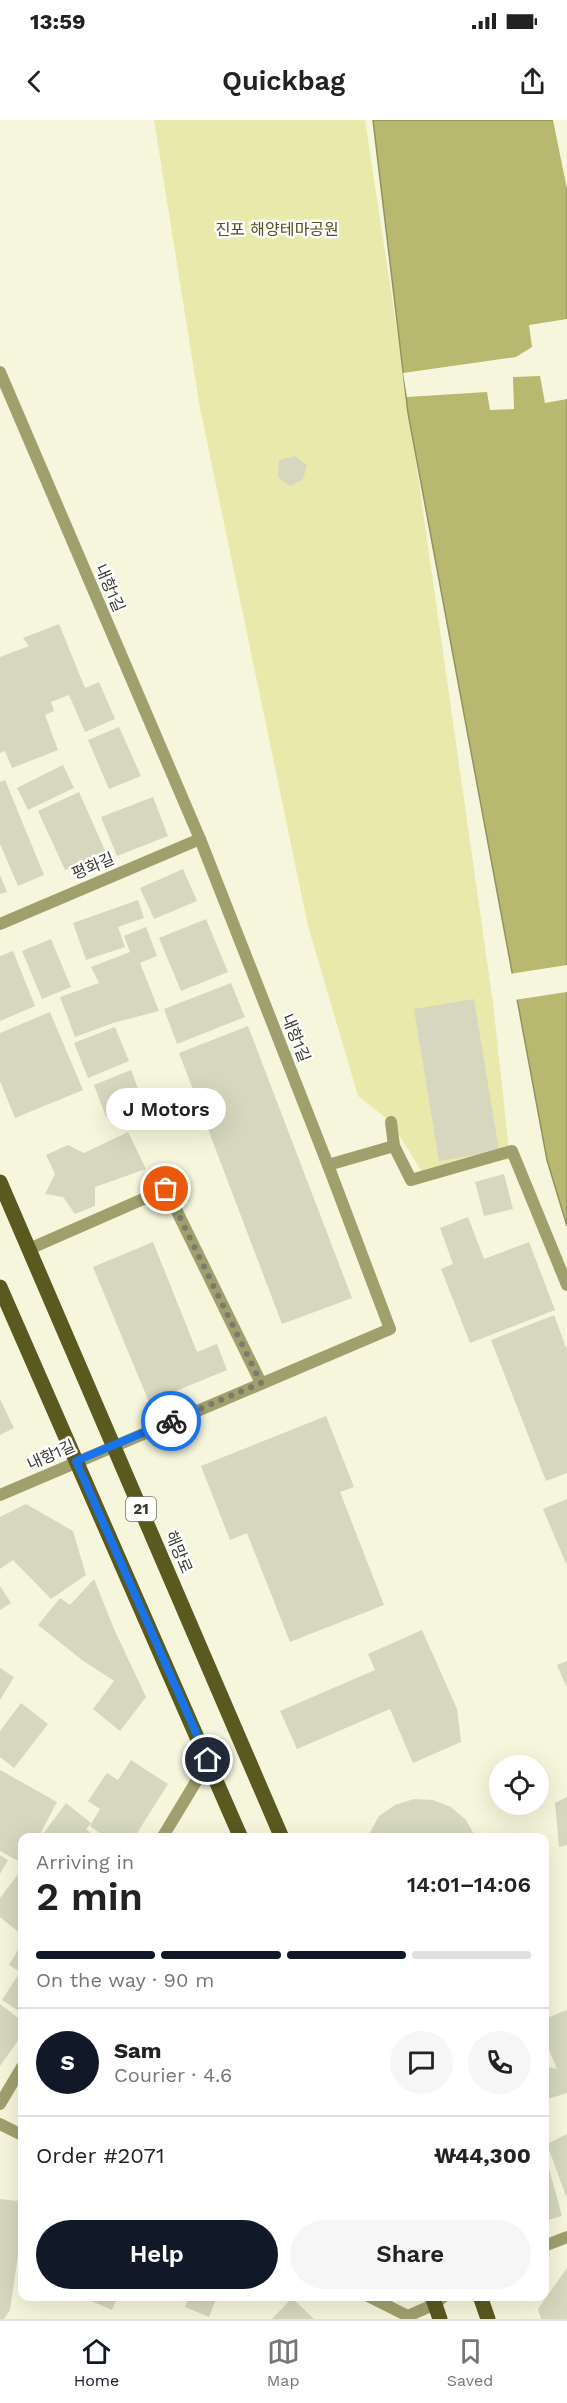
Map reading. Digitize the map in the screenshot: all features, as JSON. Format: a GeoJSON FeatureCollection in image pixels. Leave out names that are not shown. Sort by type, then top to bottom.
{"type":"FeatureCollection","features":[{"type":"Feature","properties":{"kind":"main road","name":"해망로"},"geometry":{"type":"LineString","coordinates":[[0,1182],[280,1833]]}},
{"type":"Feature","properties":{"kind":"main road","name":"21"},"geometry":{"type":"LineString","coordinates":[[0,1287],[239,1833]]}},
{"type":"Feature","properties":{"kind":"main road"},"geometry":{"type":"LineString","coordinates":[[482,2301],[488,2319]]}},
{"type":"Feature","properties":{"kind":"street","name":"내항1길"},"geometry":{"type":"LineString","coordinates":[[0,372],[200,839],[390,1329],[0,1495]]}},
{"type":"Feature","properties":{"kind":"street","name":"평화길"},"geometry":{"type":"LineString","coordinates":[[0,924],[200,839]]}},
{"type":"Feature","properties":{"kind":"street"},"geometry":{"type":"LineString","coordinates":[[391,1122],[394,1146],[411,1180],[512,1150],[567,1286]]}},
{"type":"Feature","properties":{"kind":"street"},"geometry":{"type":"LineString","coordinates":[[328,1165],[394,1146]]}},
{"type":"Feature","properties":{"kind":"street"},"geometry":{"type":"LineString","coordinates":[[29,1249],[166,1189],[261,1383]]}},
{"type":"Feature","properties":{"kind":"street"},"geometry":{"type":"LineString","coordinates":[[165,1833],[208,1760]]}},
{"type":"Feature","properties":{"kind":"street"},"geometry":{"type":"LineString","coordinates":[[0,2104],[18,2074]]}},
{"type":"Feature","properties":{"kind":"street"},"geometry":{"type":"LineString","coordinates":[[0,2124],[18,2133]]}},
{"type":"Feature","properties":{"kind":"street"},"geometry":{"type":"LineString","coordinates":[[549,2244],[567,2237]]}},
{"type":"Feature","properties":{"kind":"street"},"geometry":{"type":"LineString","coordinates":[[378,2301],[408,2316],[438,2304]]}},
{"type":"Feature","properties":{"kind":"green space","name":"진포 해양테마공원"},"geometry":{"type":"Polygon","coordinates":[[[154,120],[365,120],[401,357],[373,120],[567,120],[567,1226],[547,1160],[412,434],[493,1003],[510,1159],[424,1175],[391,1122],[358,1096],[308,926],[200,408],[154,120]]]}},
{"type":"Feature","properties":{"kind":"shaded area"},"geometry":{"type":"Polygon","coordinates":[[[373,120],[567,120],[567,1226],[547,1160],[408,413],[373,120]]]}},
{"type":"Feature","properties":{"kind":"pier"},"geometry":{"type":"Polygon","coordinates":[[[553,120],[567,120],[567,189],[553,120]]]}},
{"type":"Feature","properties":{"kind":"pier"},"geometry":{"type":"Polygon","coordinates":[[[567,319],[567,399],[545,403],[540,376],[513,377],[514,409],[490,410],[487,392],[407,397],[403,373],[516,357],[532,347],[529,325],[567,319]]]}},
{"type":"Feature","properties":{"kind":"pier"},"geometry":{"type":"Polygon","coordinates":[[[567,965],[567,992],[514,1000],[509,974],[567,965]]]}},
{"type":"Feature","properties":{"kind":"building"},"geometry":{"type":"Polygon","coordinates":[[[295,456],[307,465],[303,479],[290,486],[278,477],[279,460],[295,456]]]}},
{"type":"Feature","properties":{"kind":"building"},"geometry":{"type":"Polygon","coordinates":[[[59,624],[85,688],[99,682],[115,719],[85,732],[69,695],[51,702],[54,711],[45,715],[58,750],[12,768],[5,751],[0,753],[0,657],[29,646],[23,638],[59,624]]]}},
{"type":"Feature","properties":{"kind":"building"},"geometry":{"type":"Polygon","coordinates":[[[119,727],[141,776],[109,789],[88,740],[119,727]]]}},
{"type":"Feature","properties":{"kind":"building"},"geometry":{"type":"Polygon","coordinates":[[[63,765],[74,788],[28,810],[17,788],[63,765]]]}},
{"type":"Feature","properties":{"kind":"building"},"geometry":{"type":"Polygon","coordinates":[[[5,780],[44,875],[18,886],[0,844],[0,782],[5,780]]]}},
{"type":"Feature","properties":{"kind":"building"},"geometry":{"type":"Polygon","coordinates":[[[79,792],[111,864],[85,876],[83,863],[65,870],[38,811],[79,792]]]}},
{"type":"Feature","properties":{"kind":"building"},"geometry":{"type":"Polygon","coordinates":[[[153,797],[168,836],[117,856],[101,817],[153,797]]]}},
{"type":"Feature","properties":{"kind":"building"},"geometry":{"type":"Polygon","coordinates":[[[183,869],[197,901],[154,919],[140,888],[183,869]]]}},
{"type":"Feature","properties":{"kind":"building"},"geometry":{"type":"Polygon","coordinates":[[[0,875],[7,892],[0,894],[0,875]]]}},
{"type":"Feature","properties":{"kind":"building"},"geometry":{"type":"Polygon","coordinates":[[[138,900],[144,918],[118,927],[125,947],[86,960],[73,923],[138,900]]]}},
{"type":"Feature","properties":{"kind":"building"},"geometry":{"type":"Polygon","coordinates":[[[206,919],[228,972],[181,991],[159,938],[206,919]]]}},
{"type":"Feature","properties":{"kind":"building"},"geometry":{"type":"Polygon","coordinates":[[[146,927],[157,956],[140,963],[159,1011],[113,1023],[75,1037],[60,997],[99,983],[91,967],[130,952],[124,936],[146,927]]]}},
{"type":"Feature","properties":{"kind":"building"},"geometry":{"type":"Polygon","coordinates":[[[51,939],[71,987],[42,999],[22,951],[51,939]]]}},
{"type":"Feature","properties":{"kind":"building"},"geometry":{"type":"Polygon","coordinates":[[[13,951],[35,1006],[0,1021],[0,956],[13,951]]]}},
{"type":"Feature","properties":{"kind":"building"},"geometry":{"type":"Polygon","coordinates":[[[231,983],[245,1017],[177,1044],[164,1009],[231,983]]]}},
{"type":"Feature","properties":{"kind":"building"},"geometry":{"type":"Polygon","coordinates":[[[474,999],[499,1151],[439,1161],[414,1009],[474,999]]]}},
{"type":"Feature","properties":{"kind":"building"},"geometry":{"type":"Polygon","coordinates":[[[50,1012],[83,1090],[15,1118],[0,1081],[0,1033],[50,1012]]]}},
{"type":"Feature","properties":{"kind":"building"},"geometry":{"type":"Polygon","coordinates":[[[248,1026],[352,1298],[282,1324],[179,1053],[248,1026]]]}},
{"type":"Feature","properties":{"kind":"building"},"geometry":{"type":"Polygon","coordinates":[[[115,1027],[129,1061],[88,1078],[74,1043],[115,1027]]]}},
{"type":"Feature","properties":{"kind":"building"},"geometry":{"type":"Polygon","coordinates":[[[131,1070],[143,1102],[106,1117],[94,1085],[131,1070]]]}},
{"type":"Feature","properties":{"kind":"building"},"geometry":{"type":"Polygon","coordinates":[[[128,1132],[146,1169],[95,1187],[95,1206],[75,1214],[63,1197],[45,1194],[55,1174],[46,1155],[68,1145],[84,1153],[128,1132]]]}},
{"type":"Feature","properties":{"kind":"building"},"geometry":{"type":"Polygon","coordinates":[[[504,1174],[513,1209],[484,1216],[475,1182],[504,1174]]]}},
{"type":"Feature","properties":{"kind":"building"},"geometry":{"type":"Polygon","coordinates":[[[468,1217],[484,1259],[529,1242],[555,1310],[470,1343],[441,1269],[453,1264],[440,1228],[468,1217]]]}},
{"type":"Feature","properties":{"kind":"building"},"geometry":{"type":"Polygon","coordinates":[[[153,1242],[197,1352],[217,1344],[227,1370],[149,1402],[93,1267],[153,1242]]]}},
{"type":"Feature","properties":{"kind":"building"},"geometry":{"type":"Polygon","coordinates":[[[554,1315],[567,1350],[567,1473],[546,1481],[491,1340],[554,1315]]]}},
{"type":"Feature","properties":{"kind":"building"},"geometry":{"type":"Polygon","coordinates":[[[0,1399],[14,1428],[0,1435],[0,1399]]]}},
{"type":"Feature","properties":{"kind":"building"},"geometry":{"type":"Polygon","coordinates":[[[326,1416],[354,1487],[340,1492],[384,1605],[290,1642],[247,1533],[230,1540],[201,1466],[326,1416]]]}},
{"type":"Feature","properties":{"kind":"building"},"geometry":{"type":"Polygon","coordinates":[[[567,1499],[567,1566],[543,1509],[567,1499]]]}},
{"type":"Feature","properties":{"kind":"building"},"geometry":{"type":"Polygon","coordinates":[[[26,1504],[73,1531],[86,1575],[51,1599],[13,1560],[0,1569],[0,1517],[26,1504]]]}},
{"type":"Feature","properties":{"kind":"building"},"geometry":{"type":"Polygon","coordinates":[[[94,1579],[114,1629],[146,1697],[120,1731],[93,1709],[114,1681],[82,1660],[38,1625],[60,1598],[70,1605],[94,1579]]]}},
{"type":"Feature","properties":{"kind":"building"},"geometry":{"type":"Polygon","coordinates":[[[0,1586],[11,1603],[0,1610],[0,1586]]]}},
{"type":"Feature","properties":{"kind":"building"},"geometry":{"type":"Polygon","coordinates":[[[422,1630],[457,1709],[461,1742],[413,1763],[390,1709],[297,1749],[280,1711],[375,1670],[368,1654],[422,1630]]]}},
{"type":"Feature","properties":{"kind":"building"},"geometry":{"type":"Polygon","coordinates":[[[567,1661],[567,1688],[557,1665],[567,1661]]]}},
{"type":"Feature","properties":{"kind":"building"},"geometry":{"type":"Polygon","coordinates":[[[0,1668],[14,1677],[0,1700],[0,1668]]]}},
{"type":"Feature","properties":{"kind":"building"},"geometry":{"type":"Polygon","coordinates":[[[21,1703],[48,1724],[14,1768],[0,1757],[0,1731],[21,1703]]]}},
{"type":"Feature","properties":{"kind":"building"},"geometry":{"type":"Polygon","coordinates":[[[131,1760],[168,1784],[137,1833],[100,1833],[90,1826],[100,1809],[88,1801],[107,1773],[118,1780],[131,1760]]]}},
{"type":"Feature","properties":{"kind":"building"},"geometry":{"type":"Polygon","coordinates":[[[0,1770],[57,1802],[41,1833],[18,1833],[18,1861],[0,1851],[0,1770]]]}},
{"type":"Feature","properties":{"kind":"building"},"geometry":{"type":"Polygon","coordinates":[[[567,1797],[567,1845],[559,1847],[555,1803],[567,1797]]]}},
{"type":"Feature","properties":{"kind":"building"},"geometry":{"type":"Polygon","coordinates":[[[414,1799],[433,1800],[451,1807],[466,1820],[473,1833],[370,1833],[379,1816],[395,1805],[414,1799]]]}},
{"type":"Feature","properties":{"kind":"building"},"geometry":{"type":"Polygon","coordinates":[[[66,1803],[91,1823],[86,1829],[91,1833],[44,1833],[66,1803]]]}},
{"type":"Feature","properties":{"kind":"building"},"geometry":{"type":"Polygon","coordinates":[[[0,1855],[8,1860],[0,1874],[0,1855]]]}},
{"type":"Feature","properties":{"kind":"building"},"geometry":{"type":"Polygon","coordinates":[[[18,1874],[18,1932],[0,1917],[0,1898],[18,1874]]]}},
{"type":"Feature","properties":{"kind":"building"},"geometry":{"type":"Polygon","coordinates":[[[18,1950],[18,1971],[9,1965],[18,1950]]]}},
{"type":"Feature","properties":{"kind":"building"},"geometry":{"type":"Polygon","coordinates":[[[18,1975],[18,2010],[2,2000],[18,1975]]]}},
{"type":"Feature","properties":{"kind":"building"},"geometry":{"type":"Polygon","coordinates":[[[0,2004],[18,2018],[18,2041],[0,2066],[0,2004]]]}},
{"type":"Feature","properties":{"kind":"building"},"geometry":{"type":"Polygon","coordinates":[[[567,2010],[567,2093],[549,2099],[549,2067],[557,2069],[549,2050],[549,2017],[567,2010]]]}},
{"type":"Feature","properties":{"kind":"building"},"geometry":{"type":"Polygon","coordinates":[[[567,2134],[567,2199],[549,2150],[549,2143],[567,2134]]]}},
{"type":"Feature","properties":{"kind":"building"},"geometry":{"type":"Polygon","coordinates":[[[549,2168],[562,2216],[549,2220],[549,2168]]]}},
{"type":"Feature","properties":{"kind":"building"},"geometry":{"type":"Polygon","coordinates":[[[18,2198],[18,2255],[10,2310],[4,2319],[0,2319],[0,2199],[17,2201],[18,2198]]]}},
{"type":"Feature","properties":{"kind":"building"},"geometry":{"type":"Polygon","coordinates":[[[567,2268],[567,2319],[541,2319],[538,2309],[544,2301],[549,2301],[549,2293],[567,2268]]]}},
{"type":"Feature","properties":{"kind":"building"},"geometry":{"type":"Polygon","coordinates":[[[91,2301],[116,2301],[112,2310],[91,2301]]]}},
{"type":"Feature","properties":{"kind":"building"},"geometry":{"type":"Polygon","coordinates":[[[187,2301],[215,2301],[209,2317],[185,2307],[187,2301]]]}},
{"type":"Feature","properties":{"kind":"building"},"geometry":{"type":"Polygon","coordinates":[[[289,2301],[295,2301],[314,2319],[272,2319],[289,2301]]]}},
{"type":"Feature","properties":{"kind":"way so far"},"geometry":{"type":"LineString","coordinates":[[166,1189],[261,1383],[171,1421]]}},
{"type":"Feature","properties":{"kind":"place","name":"J Motors"},"geometry":{"type":"Point","coordinates":[166,1189]}},
{"type":"Feature","properties":{"kind":"route"},"geometry":{"type":"LineString","coordinates":[[171,1421],[76,1461],[208,1760]]}}]}
